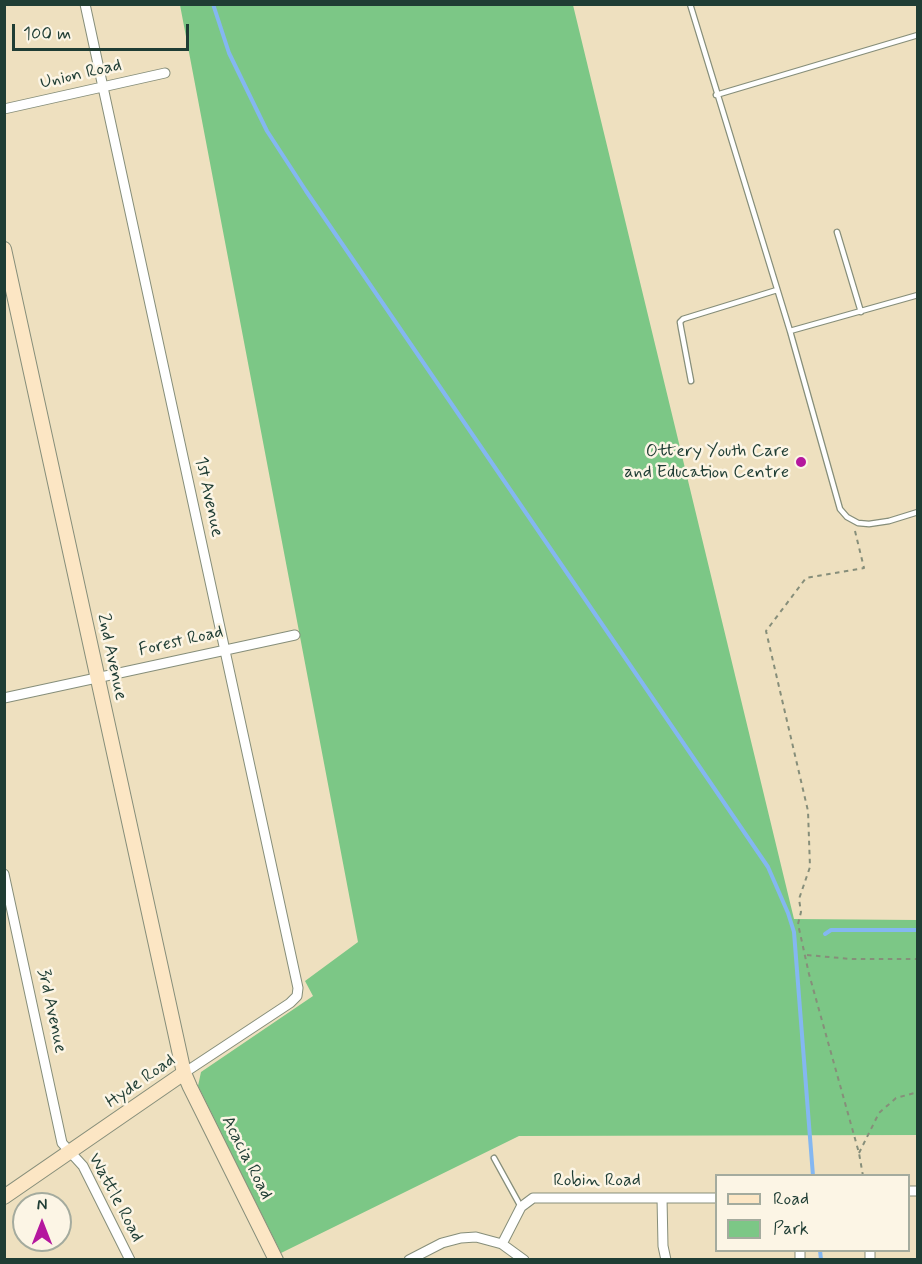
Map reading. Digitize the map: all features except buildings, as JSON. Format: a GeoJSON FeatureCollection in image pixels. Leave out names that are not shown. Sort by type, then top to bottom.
{"type":"FeatureCollection","features":[{"type":"Feature","properties":{"kind":"street","name":"1st Avenue"},"geometry":{"type":"LineString","coordinates":[[85,4],[297,981],[297,996]]}},
{"type":"Feature","properties":{"kind":"street","name":"Union Road"},"geometry":{"type":"LineString","coordinates":[[4,109],[165,73]]}},
{"type":"Feature","properties":{"kind":"street","name":"2nd Avenue"},"geometry":{"type":"LineString","coordinates":[[4,249],[184,1073]]}},
{"type":"Feature","properties":{"kind":"street","name":"Forest Road"},"geometry":{"type":"LineString","coordinates":[[4,698],[295,635]]}},
{"type":"Feature","properties":{"kind":"street","name":"3rd Avenue"},"geometry":{"type":"LineString","coordinates":[[4,874],[60,1131],[63,1143],[70,1152]]}},
{"type":"Feature","properties":{"kind":"street","name":"Hyde Road"},"geometry":{"type":"LineString","coordinates":[[4,1197],[297,996]]}},
{"type":"Feature","properties":{"kind":"street","name":"Acacia Road"},"geometry":{"type":"LineString","coordinates":[[184,1073],[276,1260]]}},
{"type":"Feature","properties":{"kind":"street","name":"Wattle Road"},"geometry":{"type":"LineString","coordinates":[[70,1152],[86,1170],[130,1260]]}},
{"type":"Feature","properties":{"kind":"street","name":"Robin Road"},"geometry":{"type":"LineString","coordinates":[[521,1207],[533,1198],[542,1197],[715,1198]]}},
{"type":"Feature","properties":{"kind":"street"},"geometry":{"type":"LineString","coordinates":[[662,1198],[663,1246],[666,1260]]}},
{"type":"Feature","properties":{"kind":"street"},"geometry":{"type":"LineString","coordinates":[[502,1244],[521,1207]]}},
{"type":"Feature","properties":{"kind":"street"},"geometry":{"type":"LineString","coordinates":[[409,1260],[442,1243],[461,1238],[489,1239],[502,1244],[525,1260]]}},
{"type":"Feature","properties":{"kind":"lane"},"geometry":{"type":"LineString","coordinates":[[690,4],[790,332],[840,508],[847,517],[869,524],[889,521],[918,512]]}},
{"type":"Feature","properties":{"kind":"lane"},"geometry":{"type":"LineString","coordinates":[[716,95],[918,35]]}},
{"type":"Feature","properties":{"kind":"lane"},"geometry":{"type":"LineString","coordinates":[[837,232],[861,312]]}},
{"type":"Feature","properties":{"kind":"lane"},"geometry":{"type":"LineString","coordinates":[[691,381],[680,322],[683,319],[777,290]]}},
{"type":"Feature","properties":{"kind":"lane"},"geometry":{"type":"LineString","coordinates":[[790,332],[918,295]]}},
{"type":"Feature","properties":{"kind":"lane"},"geometry":{"type":"LineString","coordinates":[[494,1158],[521,1207]]}},
{"type":"Feature","properties":{"kind":"path"},"geometry":{"type":"LineString","coordinates":[[858,522],[855,532],[864,568],[806,578],[766,631],[808,811],[810,867],[799,899],[801,912],[798,924],[807,954],[809,974],[860,1153],[863,1174]]}},
{"type":"Feature","properties":{"kind":"path"},"geometry":{"type":"LineString","coordinates":[[807,954],[851,959],[918,959]]}},
{"type":"Feature","properties":{"kind":"path"},"geometry":{"type":"LineString","coordinates":[[860,1153],[879,1113],[896,1098],[918,1092]]}},
{"type":"Feature","properties":{"kind":"green space"},"geometry":{"type":"Polygon","coordinates":[[[180,5],[573,5],[794,919],[917,920],[917,1135],[519,1136],[281,1253],[198,1086],[201,1072],[313,996],[305,981],[358,942],[180,5]]]}},
{"type":"Feature","properties":{"kind":"waterway"},"geometry":{"type":"LineString","coordinates":[[213,4],[229,53],[267,131],[768,867],[794,932],[813,1174]]}},
{"type":"Feature","properties":{"kind":"waterway"},"geometry":{"type":"LineString","coordinates":[[825,934],[831,930],[918,930]]}},
{"type":"Feature","properties":{"kind":"waterway"},"geometry":{"type":"LineString","coordinates":[[820,1252],[821,1260]]}},
{"type":"Feature","properties":{"kind":"place","name":"Ottery Youth Care and Education Centre"},"geometry":{"type":"Point","coordinates":[801,462]}}]}
